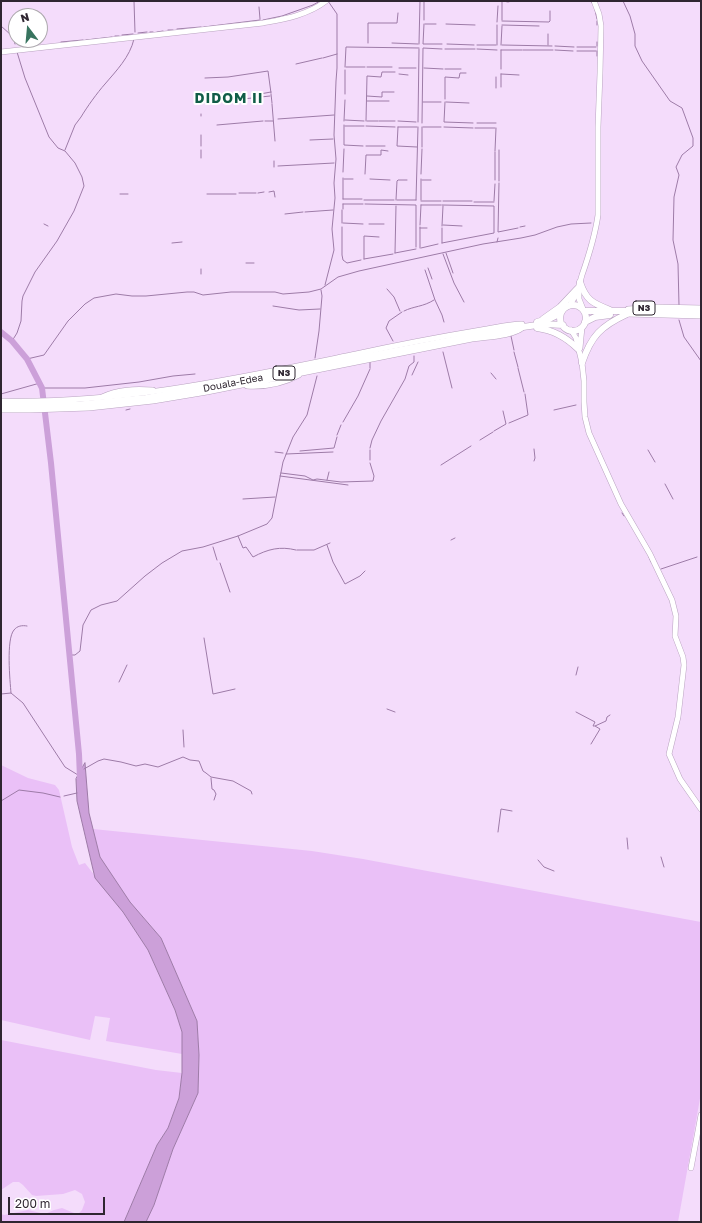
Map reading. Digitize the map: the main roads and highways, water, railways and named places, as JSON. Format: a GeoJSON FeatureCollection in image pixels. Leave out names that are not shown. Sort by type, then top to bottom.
{"type":"FeatureCollection","features":[{"type":"Feature","properties":{"kind":"highway"},"geometry":{"type":"LineString","coordinates":[[541,321],[560,307],[579,286],[590,300],[613,311]]}},
{"type":"Feature","properties":{"kind":"highway","name":"N3"},"geometry":{"type":"LineString","coordinates":[[562,313],[564,309],[575,305],[584,310],[701,312]]}},
{"type":"Feature","properties":{"kind":"highway"},"geometry":{"type":"LineString","coordinates":[[584,310],[586,317],[584,324]]}},
{"type":"Feature","properties":{"kind":"highway","name":"N3"},"geometry":{"type":"LineString","coordinates":[[563,325],[571,330],[575,330],[595,317],[637,312]]}},
{"type":"Feature","properties":{"kind":"highway"},"geometry":{"type":"LineString","coordinates":[[562,313],[561,319],[563,325]]}},
{"type":"Feature","properties":{"kind":"highway","name":"Douala-Edea"},"geometry":{"type":"LineString","coordinates":[[525,326],[552,318],[562,313]]}},
{"type":"Feature","properties":{"kind":"highway"},"geometry":{"type":"LineString","coordinates":[[582,363],[591,342],[599,330],[609,322],[627,314]]}},
{"type":"Feature","properties":{"kind":"highway","name":"Douala-Edea"},"geometry":{"type":"LineString","coordinates":[[1,405],[30,406],[114,401],[205,388],[509,328],[544,324],[563,325]]}},
{"type":"Feature","properties":{"kind":"highway"},"geometry":{"type":"LineString","coordinates":[[525,326],[543,328],[554,332],[569,340],[579,350]]}},
{"type":"Feature","properties":{"kind":"main road"},"geometry":{"type":"LineString","coordinates":[[569,306],[573,301],[579,286],[593,243],[598,215],[600,20],[594,1]]}},
{"type":"Feature","properties":{"kind":"main road"},"geometry":{"type":"LineString","coordinates":[[1,52],[279,20],[301,14],[325,2]]}},
{"type":"Feature","properties":{"kind":"main road"},"geometry":{"type":"LineString","coordinates":[[579,286],[579,299],[584,310]]}},
{"type":"Feature","properties":{"kind":"main road","name":"N3"},"geometry":{"type":"LineString","coordinates":[[613,311],[651,307],[701,308]]}},
{"type":"Feature","properties":{"kind":"main road","name":"N3"},"geometry":{"type":"LineString","coordinates":[[627,314],[701,316]]}},
{"type":"Feature","properties":{"kind":"main road"},"geometry":{"type":"LineString","coordinates":[[579,350],[584,324]]}},
{"type":"Feature","properties":{"kind":"main road"},"geometry":{"type":"LineString","coordinates":[[57,405],[216,382],[465,332],[507,325],[525,326]]}},
{"type":"Feature","properties":{"kind":"main road"},"geometry":{"type":"LineString","coordinates":[[57,405],[89,408],[153,401],[512,333],[521,330],[525,326]]}},
{"type":"Feature","properties":{"kind":"main road"},"geometry":{"type":"LineString","coordinates":[[571,330],[576,338],[582,363],[585,417],[590,433],[621,504],[650,554],[672,600],[676,616],[674,636],[683,656],[684,665],[678,717],[669,754],[680,779],[701,809]]}},
{"type":"Feature","properties":{"kind":"main road"},"geometry":{"type":"LineString","coordinates":[[1,401],[30,406]]}},
{"type":"Feature","properties":{"kind":"main road"},"geometry":{"type":"LineString","coordinates":[[1,410],[30,406]]}},
{"type":"Feature","properties":{"kind":"main road"},"geometry":{"type":"LineString","coordinates":[[691,1168],[701,1115]]}},
{"type":"Feature","properties":{"kind":"waterway"},"geometry":{"type":"LineString","coordinates":[[134,1],[135,32]]}},
{"type":"Feature","properties":{"kind":"waterway"},"geometry":{"type":"LineString","coordinates":[[313,5],[320,1]]}},
{"type":"Feature","properties":{"kind":"waterway"},"geometry":{"type":"LineString","coordinates":[[325,285],[334,250],[332,229],[335,198],[334,183],[336,159],[334,135],[337,68],[337,14],[328,1]]}},
{"type":"Feature","properties":{"kind":"waterway"},"geometry":{"type":"LineString","coordinates":[[419,44],[420,1]]}},
{"type":"Feature","properties":{"kind":"waterway"},"geometry":{"type":"LineString","coordinates":[[424,1],[424,20]]}},
{"type":"Feature","properties":{"kind":"waterway"},"geometry":{"type":"LineString","coordinates":[[502,1],[502,20]]}},
{"type":"Feature","properties":{"kind":"waterway"},"geometry":{"type":"LineString","coordinates":[[503,1],[512,1]]}},
{"type":"Feature","properties":{"kind":"waterway"},"geometry":{"type":"LineString","coordinates":[[513,1],[522,1]]}},
{"type":"Feature","properties":{"kind":"waterway"},"geometry":{"type":"LineString","coordinates":[[623,1],[630,16],[635,34],[635,46],[642,61],[670,101],[682,108],[693,138],[693,146],[682,155],[676,167],[679,175],[674,197],[673,240],[678,264],[679,305]]}},
{"type":"Feature","properties":{"kind":"waterway"},"geometry":{"type":"LineString","coordinates":[[263,20],[282,16],[313,5]]}},
{"type":"Feature","properties":{"kind":"waterway"},"geometry":{"type":"LineString","coordinates":[[497,22],[498,6]]}},
{"type":"Feature","properties":{"kind":"waterway"},"geometry":{"type":"LineString","coordinates":[[259,7],[260,19]]}},
{"type":"Feature","properties":{"kind":"waterway"},"geometry":{"type":"LineString","coordinates":[[595,10],[597,19]]}},
{"type":"Feature","properties":{"kind":"waterway"},"geometry":{"type":"LineString","coordinates":[[502,21],[549,22],[550,11]]}},
{"type":"Feature","properties":{"kind":"waterway"},"geometry":{"type":"LineString","coordinates":[[368,43],[368,23],[397,23],[398,13]]}},
{"type":"Feature","properties":{"kind":"waterway"},"geometry":{"type":"LineString","coordinates":[[204,27],[260,20]]}},
{"type":"Feature","properties":{"kind":"waterway"},"geometry":{"type":"LineString","coordinates":[[424,24],[423,44],[442,44]]}},
{"type":"Feature","properties":{"kind":"waterway"},"geometry":{"type":"LineString","coordinates":[[425,24],[436,24]]}},
{"type":"Feature","properties":{"kind":"waterway"},"geometry":{"type":"LineString","coordinates":[[446,24],[475,25]]}},
{"type":"Feature","properties":{"kind":"waterway"},"geometry":{"type":"LineString","coordinates":[[497,25],[497,45]]}},
{"type":"Feature","properties":{"kind":"waterway"},"geometry":{"type":"LineString","coordinates":[[502,25],[539,26]]}},
{"type":"Feature","properties":{"kind":"waterway"},"geometry":{"type":"LineString","coordinates":[[1,26],[8,32]]}},
{"type":"Feature","properties":{"kind":"waterway"},"geometry":{"type":"LineString","coordinates":[[501,45],[502,26]]}},
{"type":"Feature","properties":{"kind":"waterway"},"geometry":{"type":"LineString","coordinates":[[177,29],[201,27]]}},
{"type":"Feature","properties":{"kind":"waterway"},"geometry":{"type":"LineString","coordinates":[[168,30],[173,30]]}},
{"type":"Feature","properties":{"kind":"waterway"},"geometry":{"type":"LineString","coordinates":[[157,32],[163,31]]}},
{"type":"Feature","properties":{"kind":"waterway"},"geometry":{"type":"LineString","coordinates":[[138,33],[147,32]]}},
{"type":"Feature","properties":{"kind":"waterway"},"geometry":{"type":"LineString","coordinates":[[122,35],[133,34]]}},
{"type":"Feature","properties":{"kind":"waterway"},"geometry":{"type":"LineString","coordinates":[[548,34],[548,45]]}},
{"type":"Feature","properties":{"kind":"waterway"},"geometry":{"type":"LineString","coordinates":[[86,40],[112,37]]}},
{"type":"Feature","properties":{"kind":"waterway"},"geometry":{"type":"LineString","coordinates":[[65,150],[75,125],[95,96],[122,63],[129,52],[134,39]]}},
{"type":"Feature","properties":{"kind":"waterway"},"geometry":{"type":"LineString","coordinates":[[61,42],[83,40]]}},
{"type":"Feature","properties":{"kind":"waterway"},"geometry":{"type":"LineString","coordinates":[[392,43],[418,44]]}},
{"type":"Feature","properties":{"kind":"waterway"},"geometry":{"type":"LineString","coordinates":[[447,44],[474,45]]}},
{"type":"Feature","properties":{"kind":"waterway"},"geometry":{"type":"LineString","coordinates":[[477,45],[496,45]]}},
{"type":"Feature","properties":{"kind":"waterway"},"geometry":{"type":"LineString","coordinates":[[502,45],[552,46]]}},
{"type":"Feature","properties":{"kind":"waterway"},"geometry":{"type":"LineString","coordinates":[[555,46],[574,47]]}},
{"type":"Feature","properties":{"kind":"waterway"},"geometry":{"type":"LineString","coordinates":[[345,67],[346,47],[419,48]]}},
{"type":"Feature","properties":{"kind":"waterway"},"geometry":{"type":"LineString","coordinates":[[577,47],[596,47]]}},
{"type":"Feature","properties":{"kind":"waterway"},"geometry":{"type":"LineString","coordinates":[[422,123],[423,48],[442,49]]}},
{"type":"Feature","properties":{"kind":"waterway"},"geometry":{"type":"LineString","coordinates":[[418,122],[419,49]]}},
{"type":"Feature","properties":{"kind":"waterway"},"geometry":{"type":"LineString","coordinates":[[445,49],[475,49]]}},
{"type":"Feature","properties":{"kind":"waterway"},"geometry":{"type":"LineString","coordinates":[[477,49],[497,50]]}},
{"type":"Feature","properties":{"kind":"waterway"},"geometry":{"type":"LineString","coordinates":[[501,50],[522,50]]}},
{"type":"Feature","properties":{"kind":"waterway"},"geometry":{"type":"LineString","coordinates":[[501,50],[501,69]]}},
{"type":"Feature","properties":{"kind":"waterway"},"geometry":{"type":"LineString","coordinates":[[523,50],[553,50]]}},
{"type":"Feature","properties":{"kind":"waterway"},"geometry":{"type":"LineString","coordinates":[[555,50],[573,51]]}},
{"type":"Feature","properties":{"kind":"waterway"},"geometry":{"type":"LineString","coordinates":[[577,51],[596,51]]}},
{"type":"Feature","properties":{"kind":"waterway"},"geometry":{"type":"LineString","coordinates":[[597,51],[597,56]]}},
{"type":"Feature","properties":{"kind":"waterway"},"geometry":{"type":"LineString","coordinates":[[12,341],[17,333],[21,321],[23,296],[35,272],[57,241],[74,211],[84,186],[82,177],[75,163],[65,151],[58,148],[49,137],[25,78],[17,52]]}},
{"type":"Feature","properties":{"kind":"waterway"},"geometry":{"type":"LineString","coordinates":[[323,58],[337,54]]}},
{"type":"Feature","properties":{"kind":"waterway"},"geometry":{"type":"LineString","coordinates":[[296,64],[322,58]]}},
{"type":"Feature","properties":{"kind":"waterway"},"geometry":{"type":"LineString","coordinates":[[346,67],[365,67]]}},
{"type":"Feature","properties":{"kind":"waterway"},"geometry":{"type":"LineString","coordinates":[[367,67],[392,67]]}},
{"type":"Feature","properties":{"kind":"waterway"},"geometry":{"type":"LineString","coordinates":[[399,68],[416,68]]}},
{"type":"Feature","properties":{"kind":"waterway"},"geometry":{"type":"LineString","coordinates":[[424,68],[443,69]]}},
{"type":"Feature","properties":{"kind":"waterway"},"geometry":{"type":"LineString","coordinates":[[445,69],[461,69]]}},
{"type":"Feature","properties":{"kind":"waterway"},"geometry":{"type":"LineString","coordinates":[[345,70],[345,94]]}},
{"type":"Feature","properties":{"kind":"waterway"},"geometry":{"type":"LineString","coordinates":[[205,78],[228,77],[268,71],[271,93]]}},
{"type":"Feature","properties":{"kind":"waterway"},"geometry":{"type":"LineString","coordinates":[[366,121],[367,76],[381,77],[382,72],[395,72]]}},
{"type":"Feature","properties":{"kind":"waterway"},"geometry":{"type":"LineString","coordinates":[[445,99],[445,77],[459,78],[460,73],[466,73]]}},
{"type":"Feature","properties":{"kind":"waterway"},"geometry":{"type":"LineString","coordinates":[[399,74],[408,75]]}},
{"type":"Feature","properties":{"kind":"waterway"},"geometry":{"type":"LineString","coordinates":[[501,74],[519,75]]}},
{"type":"Feature","properties":{"kind":"waterway"},"geometry":{"type":"LineString","coordinates":[[501,74],[501,87]]}},
{"type":"Feature","properties":{"kind":"waterway"},"geometry":{"type":"LineString","coordinates":[[496,77],[496,88]]}},
{"type":"Feature","properties":{"kind":"waterway"},"geometry":{"type":"LineString","coordinates":[[260,94],[271,92]]}},
{"type":"Feature","properties":{"kind":"waterway"},"geometry":{"type":"LineString","coordinates":[[367,96],[382,97],[382,92],[394,92]]}},
{"type":"Feature","properties":{"kind":"waterway"},"geometry":{"type":"LineString","coordinates":[[271,94],[272,103]]}},
{"type":"Feature","properties":{"kind":"waterway"},"geometry":{"type":"LineString","coordinates":[[206,101],[270,96]]}},
{"type":"Feature","properties":{"kind":"waterway"},"geometry":{"type":"LineString","coordinates":[[344,121],[345,100]]}},
{"type":"Feature","properties":{"kind":"waterway"},"geometry":{"type":"LineString","coordinates":[[367,101],[389,101]]}},
{"type":"Feature","properties":{"kind":"waterway"},"geometry":{"type":"LineString","coordinates":[[423,102],[441,102]]}},
{"type":"Feature","properties":{"kind":"waterway"},"geometry":{"type":"LineString","coordinates":[[445,102],[444,122],[473,123]]}},
{"type":"Feature","properties":{"kind":"waterway"},"geometry":{"type":"LineString","coordinates":[[446,102],[469,103]]}},
{"type":"Feature","properties":{"kind":"waterway"},"geometry":{"type":"LineString","coordinates":[[272,104],[275,141]]}},
{"type":"Feature","properties":{"kind":"waterway"},"geometry":{"type":"LineString","coordinates":[[278,119],[334,115]]}},
{"type":"Feature","properties":{"kind":"waterway"},"geometry":{"type":"LineString","coordinates":[[345,120],[364,121]]}},
{"type":"Feature","properties":{"kind":"waterway"},"geometry":{"type":"LineString","coordinates":[[217,125],[263,121]]}},
{"type":"Feature","properties":{"kind":"waterway"},"geometry":{"type":"LineString","coordinates":[[265,121],[273,121]]}},
{"type":"Feature","properties":{"kind":"waterway"},"geometry":{"type":"LineString","coordinates":[[367,121],[378,121]]}},
{"type":"Feature","properties":{"kind":"waterway"},"geometry":{"type":"LineString","coordinates":[[379,121],[395,121]]}},
{"type":"Feature","properties":{"kind":"waterway"},"geometry":{"type":"LineString","coordinates":[[398,121],[416,122]]}},
{"type":"Feature","properties":{"kind":"waterway"},"geometry":{"type":"LineString","coordinates":[[477,123],[496,123]]}},
{"type":"Feature","properties":{"kind":"waterway"},"geometry":{"type":"LineString","coordinates":[[344,125],[344,145],[363,146]]}},
{"type":"Feature","properties":{"kind":"waterway"},"geometry":{"type":"LineString","coordinates":[[345,126],[364,126]]}},
{"type":"Feature","properties":{"kind":"waterway"},"geometry":{"type":"LineString","coordinates":[[366,126],[395,127]]}},
{"type":"Feature","properties":{"kind":"waterway"},"geometry":{"type":"LineString","coordinates":[[398,127],[397,146],[417,147]]}},
{"type":"Feature","properties":{"kind":"waterway"},"geometry":{"type":"LineString","coordinates":[[398,127],[417,127]]}},
{"type":"Feature","properties":{"kind":"waterway"},"geometry":{"type":"LineString","coordinates":[[416,200],[418,127]]}},
{"type":"Feature","properties":{"kind":"waterway"},"geometry":{"type":"LineString","coordinates":[[422,127],[422,147]]}},
{"type":"Feature","properties":{"kind":"waterway"},"geometry":{"type":"LineString","coordinates":[[423,127],[441,127]]}},
{"type":"Feature","properties":{"kind":"waterway"},"geometry":{"type":"LineString","coordinates":[[444,127],[473,128]]}},
{"type":"Feature","properties":{"kind":"waterway"},"geometry":{"type":"LineString","coordinates":[[475,128],[495,128]]}},
{"type":"Feature","properties":{"kind":"waterway"},"geometry":{"type":"LineString","coordinates":[[495,151],[496,128]]}},
{"type":"Feature","properties":{"kind":"waterway"},"geometry":{"type":"LineString","coordinates":[[201,135],[201,146]]}},
{"type":"Feature","properties":{"kind":"waterway"},"geometry":{"type":"LineString","coordinates":[[310,140],[333,139]]}},
{"type":"Feature","properties":{"kind":"waterway"},"geometry":{"type":"LineString","coordinates":[[366,146],[385,146]]}},
{"type":"Feature","properties":{"kind":"waterway"},"geometry":{"type":"LineString","coordinates":[[343,172],[344,149]]}},
{"type":"Feature","properties":{"kind":"waterway"},"geometry":{"type":"LineString","coordinates":[[421,174],[422,149]]}},
{"type":"Feature","properties":{"kind":"waterway"},"geometry":{"type":"LineString","coordinates":[[201,150],[201,158]]}},
{"type":"Feature","properties":{"kind":"waterway"},"geometry":{"type":"LineString","coordinates":[[365,174],[366,155],[381,155],[381,150],[388,151]]}},
{"type":"Feature","properties":{"kind":"waterway"},"geometry":{"type":"LineString","coordinates":[[499,150],[499,181]]}},
{"type":"Feature","properties":{"kind":"waterway"},"geometry":{"type":"LineString","coordinates":[[495,152],[495,180]]}},
{"type":"Feature","properties":{"kind":"waterway"},"geometry":{"type":"LineString","coordinates":[[274,161],[274,167]]}},
{"type":"Feature","properties":{"kind":"waterway"},"geometry":{"type":"LineString","coordinates":[[278,166],[334,163]]}},
{"type":"Feature","properties":{"kind":"waterway"},"geometry":{"type":"LineString","coordinates":[[343,178],[343,199]]}},
{"type":"Feature","properties":{"kind":"waterway"},"geometry":{"type":"LineString","coordinates":[[344,179],[353,179]]}},
{"type":"Feature","properties":{"kind":"waterway"},"geometry":{"type":"LineString","coordinates":[[370,179],[390,180]]}},
{"type":"Feature","properties":{"kind":"waterway"},"geometry":{"type":"LineString","coordinates":[[421,179],[421,200]]}},
{"type":"Feature","properties":{"kind":"waterway"},"geometry":{"type":"LineString","coordinates":[[396,200],[397,181],[407,180]]}},
{"type":"Feature","properties":{"kind":"waterway"},"geometry":{"type":"LineString","coordinates":[[422,180],[431,180]]}},
{"type":"Feature","properties":{"kind":"waterway"},"geometry":{"type":"LineString","coordinates":[[499,183],[498,232],[518,228]]}},
{"type":"Feature","properties":{"kind":"waterway"},"geometry":{"type":"LineString","coordinates":[[494,201],[495,184]]}},
{"type":"Feature","properties":{"kind":"waterway"},"geometry":{"type":"LineString","coordinates":[[269,192],[274,191],[275,197]]}},
{"type":"Feature","properties":{"kind":"waterway"},"geometry":{"type":"LineString","coordinates":[[258,193],[264,192]]}},
{"type":"Feature","properties":{"kind":"waterway"},"geometry":{"type":"LineString","coordinates":[[239,193],[256,193]]}},
{"type":"Feature","properties":{"kind":"waterway"},"geometry":{"type":"LineString","coordinates":[[120,194],[128,194]]}},
{"type":"Feature","properties":{"kind":"waterway"},"geometry":{"type":"LineString","coordinates":[[207,194],[236,194]]}},
{"type":"Feature","properties":{"kind":"waterway"},"geometry":{"type":"LineString","coordinates":[[343,199],[362,199]]}},
{"type":"Feature","properties":{"kind":"waterway"},"geometry":{"type":"LineString","coordinates":[[364,200],[394,200]]}},
{"type":"Feature","properties":{"kind":"waterway"},"geometry":{"type":"LineString","coordinates":[[397,200],[416,200]]}},
{"type":"Feature","properties":{"kind":"waterway"},"geometry":{"type":"LineString","coordinates":[[421,201],[441,201]]}},
{"type":"Feature","properties":{"kind":"waterway"},"geometry":{"type":"LineString","coordinates":[[443,201],[472,201]]}},
{"type":"Feature","properties":{"kind":"waterway"},"geometry":{"type":"LineString","coordinates":[[474,202],[494,202]]}},
{"type":"Feature","properties":{"kind":"waterway"},"geometry":{"type":"LineString","coordinates":[[343,204],[363,204]]}},
{"type":"Feature","properties":{"kind":"waterway"},"geometry":{"type":"LineString","coordinates":[[343,204],[343,209]]}},
{"type":"Feature","properties":{"kind":"waterway"},"geometry":{"type":"LineString","coordinates":[[365,204],[416,205],[416,247]]}},
{"type":"Feature","properties":{"kind":"waterway"},"geometry":{"type":"LineString","coordinates":[[421,205],[441,205]]}},
{"type":"Feature","properties":{"kind":"waterway"},"geometry":{"type":"LineString","coordinates":[[420,225],[421,205]]}},
{"type":"Feature","properties":{"kind":"waterway"},"geometry":{"type":"LineString","coordinates":[[442,205],[494,206],[494,233],[442,243]]}},
{"type":"Feature","properties":{"kind":"waterway"},"geometry":{"type":"LineString","coordinates":[[395,253],[396,206]]}},
{"type":"Feature","properties":{"kind":"waterway"},"geometry":{"type":"LineString","coordinates":[[442,226],[443,206]]}},
{"type":"Feature","properties":{"kind":"waterway"},"geometry":{"type":"LineString","coordinates":[[305,212],[333,210]]}},
{"type":"Feature","properties":{"kind":"waterway"},"geometry":{"type":"LineString","coordinates":[[342,210],[342,223]]}},
{"type":"Feature","properties":{"kind":"waterway"},"geometry":{"type":"LineString","coordinates":[[285,214],[303,212]]}},
{"type":"Feature","properties":{"kind":"waterway"},"geometry":{"type":"LineString","coordinates":[[343,223],[363,224]]}},
{"type":"Feature","properties":{"kind":"waterway"},"geometry":{"type":"LineString","coordinates":[[27,359],[44,355],[68,321],[85,304],[94,298],[116,294],[146,296],[187,292],[194,292],[203,295],[231,292],[275,292],[283,294],[309,292],[321,289],[338,277],[359,271],[483,244],[535,235],[557,227],[571,224],[591,223]]}},
{"type":"Feature","properties":{"kind":"waterway"},"geometry":{"type":"LineString","coordinates":[[44,224],[48,226]]}},
{"type":"Feature","properties":{"kind":"waterway"},"geometry":{"type":"LineString","coordinates":[[369,224],[384,224]]}},
{"type":"Feature","properties":{"kind":"waterway"},"geometry":{"type":"LineString","coordinates":[[443,225],[462,226]]}},
{"type":"Feature","properties":{"kind":"waterway"},"geometry":{"type":"LineString","coordinates":[[520,227],[525,226]]}},
{"type":"Feature","properties":{"kind":"waterway"},"geometry":{"type":"LineString","coordinates":[[342,227],[343,260],[347,263],[361,260]]}},
{"type":"Feature","properties":{"kind":"waterway"},"geometry":{"type":"LineString","coordinates":[[420,227],[420,248]]}},
{"type":"Feature","properties":{"kind":"waterway"},"geometry":{"type":"LineString","coordinates":[[420,228],[427,228]]}},
{"type":"Feature","properties":{"kind":"waterway"},"geometry":{"type":"LineString","coordinates":[[442,228],[442,243]]}},
{"type":"Feature","properties":{"kind":"waterway"},"geometry":{"type":"LineString","coordinates":[[364,259],[364,236],[379,237]]}},
{"type":"Feature","properties":{"kind":"waterway"},"geometry":{"type":"LineString","coordinates":[[497,242],[498,238]]}},
{"type":"Feature","properties":{"kind":"waterway"},"geometry":{"type":"LineString","coordinates":[[172,243],[182,242]]}},
{"type":"Feature","properties":{"kind":"waterway"},"geometry":{"type":"LineString","coordinates":[[421,248],[438,244]]}},
{"type":"Feature","properties":{"kind":"waterway"},"geometry":{"type":"LineString","coordinates":[[395,253],[416,249]]}},
{"type":"Feature","properties":{"kind":"waterway"},"geometry":{"type":"LineString","coordinates":[[446,253],[453,273]]}},
{"type":"Feature","properties":{"kind":"waterway"},"geometry":{"type":"LineString","coordinates":[[364,259],[393,254]]}},
{"type":"Feature","properties":{"kind":"waterway"},"geometry":{"type":"LineString","coordinates":[[443,254],[454,283],[464,302]]}},
{"type":"Feature","properties":{"kind":"waterway"},"geometry":{"type":"LineString","coordinates":[[246,263],[254,263]]}},
{"type":"Feature","properties":{"kind":"waterway"},"geometry":{"type":"LineString","coordinates":[[428,268],[432,279]]}},
{"type":"Feature","properties":{"kind":"waterway"},"geometry":{"type":"LineString","coordinates":[[201,269],[201,274]]}},
{"type":"Feature","properties":{"kind":"waterway"},"geometry":{"type":"LineString","coordinates":[[425,270],[444,322]]}},
{"type":"Feature","properties":{"kind":"waterway"},"geometry":{"type":"LineString","coordinates":[[387,289],[394,297],[400,311]]}},
{"type":"Feature","properties":{"kind":"waterway"},"geometry":{"type":"LineString","coordinates":[[315,358],[319,331],[322,296],[321,290]]}},
{"type":"Feature","properties":{"kind":"waterway"},"geometry":{"type":"LineString","coordinates":[[404,311],[434,300]]}},
{"type":"Feature","properties":{"kind":"waterway"},"geometry":{"type":"LineString","coordinates":[[273,306],[299,310],[320,309]]}},
{"type":"Feature","properties":{"kind":"waterway"},"geometry":{"type":"LineString","coordinates":[[393,341],[386,328],[389,321],[402,312]]}},
{"type":"Feature","properties":{"kind":"waterway"},"geometry":{"type":"LineString","coordinates":[[679,320],[684,337],[701,361]]}},
{"type":"Feature","properties":{"kind":"waterway"},"geometry":{"type":"LineString","coordinates":[[1,332],[12,341],[27,359],[42,388],[51,463],[79,754],[80,778]]}},
{"type":"Feature","properties":{"kind":"waterway"},"geometry":{"type":"LineString","coordinates":[[511,336],[514,350]]}},
{"type":"Feature","properties":{"kind":"waterway"},"geometry":{"type":"LineString","coordinates":[[443,352],[452,388]]}},
{"type":"Feature","properties":{"kind":"waterway"},"geometry":{"type":"LineString","coordinates":[[514,352],[518,367]]}},
{"type":"Feature","properties":{"kind":"waterway"},"geometry":{"type":"LineString","coordinates":[[370,448],[381,421],[405,379],[409,366],[414,362],[414,356]]}},
{"type":"Feature","properties":{"kind":"waterway"},"geometry":{"type":"LineString","coordinates":[[370,362],[370,368]]}},
{"type":"Feature","properties":{"kind":"waterway"},"geometry":{"type":"LineString","coordinates":[[412,375],[418,362]]}},
{"type":"Feature","properties":{"kind":"waterway"},"geometry":{"type":"LineString","coordinates":[[518,368],[524,392]]}},
{"type":"Feature","properties":{"kind":"waterway"},"geometry":{"type":"LineString","coordinates":[[343,422],[358,396],[370,369]]}},
{"type":"Feature","properties":{"kind":"waterway"},"geometry":{"type":"LineString","coordinates":[[491,373],[496,379]]}},
{"type":"Feature","properties":{"kind":"waterway"},"geometry":{"type":"LineString","coordinates":[[42,388],[85,388],[195,374]]}},
{"type":"Feature","properties":{"kind":"waterway"},"geometry":{"type":"LineString","coordinates":[[69,655],[75,655],[80,651],[83,625],[91,610],[101,605],[117,601],[162,563],[182,551],[203,547],[238,536],[267,524],[272,518],[283,462],[293,437],[307,415],[317,376]]}},
{"type":"Feature","properties":{"kind":"waterway"},"geometry":{"type":"LineString","coordinates":[[1,394],[40,383]]}},
{"type":"Feature","properties":{"kind":"waterway"},"geometry":{"type":"LineString","coordinates":[[509,423],[528,415],[525,394]]}},
{"type":"Feature","properties":{"kind":"waterway"},"geometry":{"type":"LineString","coordinates":[[554,410],[576,405]]}},
{"type":"Feature","properties":{"kind":"waterway"},"geometry":{"type":"LineString","coordinates":[[126,410],[130,409]]}},
{"type":"Feature","properties":{"kind":"waterway"},"geometry":{"type":"LineString","coordinates":[[494,431],[506,424],[503,411]]}},
{"type":"Feature","properties":{"kind":"waterway"},"geometry":{"type":"LineString","coordinates":[[337,435],[341,425]]}},
{"type":"Feature","properties":{"kind":"waterway"},"geometry":{"type":"LineString","coordinates":[[480,440],[493,432]]}},
{"type":"Feature","properties":{"kind":"waterway"},"geometry":{"type":"LineString","coordinates":[[300,451],[334,448],[337,437]]}},
{"type":"Feature","properties":{"kind":"waterway"},"geometry":{"type":"LineString","coordinates":[[441,465],[471,446]]}},
{"type":"Feature","properties":{"kind":"waterway"},"geometry":{"type":"LineString","coordinates":[[534,449],[534,461]]}},
{"type":"Feature","properties":{"kind":"waterway"},"geometry":{"type":"LineString","coordinates":[[370,450],[370,460]]}},
{"type":"Feature","properties":{"kind":"waterway"},"geometry":{"type":"LineString","coordinates":[[648,450],[655,462]]}},
{"type":"Feature","properties":{"kind":"waterway"},"geometry":{"type":"LineString","coordinates":[[275,452],[283,453]]}},
{"type":"Feature","properties":{"kind":"waterway"},"geometry":{"type":"LineString","coordinates":[[286,454],[333,452]]}},
{"type":"Feature","properties":{"kind":"waterway"},"geometry":{"type":"LineString","coordinates":[[281,473],[305,476],[313,480],[317,479],[341,482],[373,481],[374,476],[370,463]]}},
{"type":"Feature","properties":{"kind":"waterway"},"geometry":{"type":"LineString","coordinates":[[327,480],[329,472]]}},
{"type":"Feature","properties":{"kind":"waterway"},"geometry":{"type":"LineString","coordinates":[[280,476],[348,485]]}},
{"type":"Feature","properties":{"kind":"waterway"},"geometry":{"type":"LineString","coordinates":[[665,484],[673,499]]}},
{"type":"Feature","properties":{"kind":"waterway"},"geometry":{"type":"LineString","coordinates":[[243,499],[275,497]]}},
{"type":"Feature","properties":{"kind":"waterway"},"geometry":{"type":"LineString","coordinates":[[238,536],[243,548],[246,547],[253,557],[274,549],[285,548],[296,550]]}},
{"type":"Feature","properties":{"kind":"waterway"},"geometry":{"type":"LineString","coordinates":[[451,540],[455,538]]}},
{"type":"Feature","properties":{"kind":"waterway"},"geometry":{"type":"LineString","coordinates":[[297,550],[314,550],[330,543]]}},
{"type":"Feature","properties":{"kind":"waterway"},"geometry":{"type":"LineString","coordinates":[[327,545],[333,562],[345,584],[360,576],[365,571]]}},
{"type":"Feature","properties":{"kind":"waterway"},"geometry":{"type":"LineString","coordinates":[[213,547],[217,560]]}},
{"type":"Feature","properties":{"kind":"waterway"},"geometry":{"type":"LineString","coordinates":[[649,557],[651,562]]}},
{"type":"Feature","properties":{"kind":"waterway"},"geometry":{"type":"LineString","coordinates":[[661,569],[697,557]]}},
{"type":"Feature","properties":{"kind":"waterway"},"geometry":{"type":"LineString","coordinates":[[220,563],[230,592]]}},
{"type":"Feature","properties":{"kind":"waterway"},"geometry":{"type":"LineString","coordinates":[[11,693],[9,660],[10,642],[14,630],[21,626],[27,626]]}},
{"type":"Feature","properties":{"kind":"waterway"},"geometry":{"type":"LineString","coordinates":[[204,638],[213,694],[235,689]]}},
{"type":"Feature","properties":{"kind":"waterway"},"geometry":{"type":"LineString","coordinates":[[119,682],[127,665]]}},
{"type":"Feature","properties":{"kind":"waterway"},"geometry":{"type":"LineString","coordinates":[[576,675],[578,667]]}},
{"type":"Feature","properties":{"kind":"waterway"},"geometry":{"type":"LineString","coordinates":[[1,694],[11,693],[23,703],[65,767],[78,775]]}},
{"type":"Feature","properties":{"kind":"waterway"},"geometry":{"type":"LineString","coordinates":[[387,709],[395,712]]}},
{"type":"Feature","properties":{"kind":"waterway"},"geometry":{"type":"LineString","coordinates":[[576,712],[595,722],[594,726]]}},
{"type":"Feature","properties":{"kind":"waterway"},"geometry":{"type":"LineString","coordinates":[[595,726],[606,721],[607,717],[610,715]]}},
{"type":"Feature","properties":{"kind":"waterway"},"geometry":{"type":"LineString","coordinates":[[591,744],[600,729],[595,726]]}},
{"type":"Feature","properties":{"kind":"waterway"},"geometry":{"type":"LineString","coordinates":[[183,730],[184,747]]}},
{"type":"Feature","properties":{"kind":"waterway"},"geometry":{"type":"LineString","coordinates":[[84,769],[104,759],[136,766],[145,764],[158,767],[183,757],[190,760],[199,761],[203,771],[211,777],[233,781],[251,791],[252,794]]}},
{"type":"Feature","properties":{"kind":"waterway"},"geometry":{"type":"LineString","coordinates":[[211,778],[212,789],[216,794],[214,800]]}},
{"type":"Feature","properties":{"kind":"waterway"},"geometry":{"type":"LineString","coordinates":[[1,801],[19,790],[60,797]]}},
{"type":"Feature","properties":{"kind":"waterway"},"geometry":{"type":"LineString","coordinates":[[64,796],[77,793]]}},
{"type":"Feature","properties":{"kind":"waterway"},"geometry":{"type":"LineString","coordinates":[[498,832],[501,809],[512,811]]}},
{"type":"Feature","properties":{"kind":"waterway"},"geometry":{"type":"LineString","coordinates":[[627,838],[628,849]]}},
{"type":"Feature","properties":{"kind":"waterway"},"geometry":{"type":"LineString","coordinates":[[661,857],[664,867]]}},
{"type":"Feature","properties":{"kind":"waterway"},"geometry":{"type":"LineString","coordinates":[[538,860],[544,867],[554,871]]}},
{"type":"Feature","properties":{"kind":"district","name":"DIDOM II"},"geometry":{"type":"Point","coordinates":[229,99]}}]}
